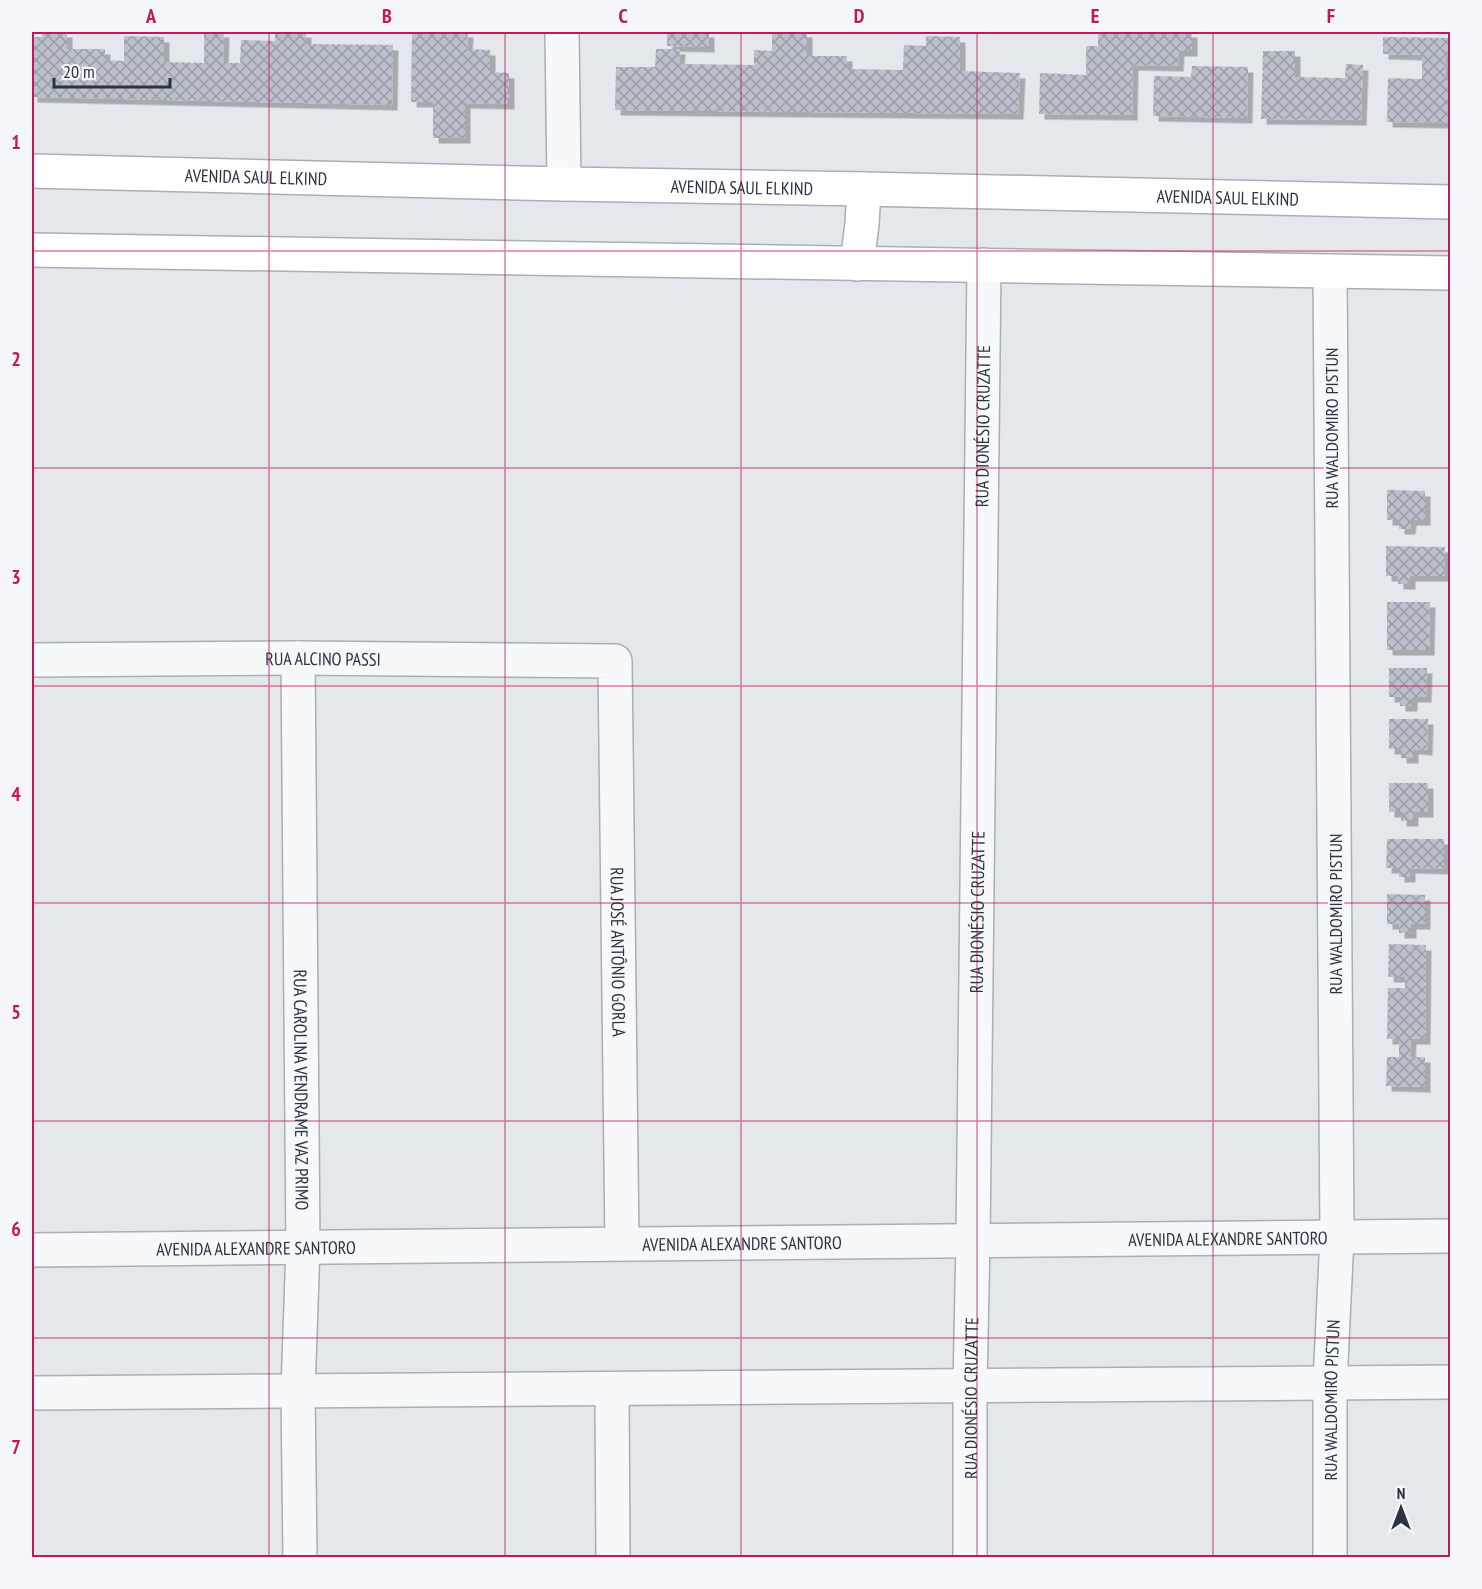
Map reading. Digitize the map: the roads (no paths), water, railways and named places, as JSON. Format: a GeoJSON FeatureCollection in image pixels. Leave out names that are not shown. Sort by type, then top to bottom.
{"type":"FeatureCollection","features":[{"type":"Feature","properties":{"kind":"main road","name":"AVENIDA SAUL ELKIND"},"geometry":{"type":"LineString","coordinates":[[32,171],[1450,202]]}},
{"type":"Feature","properties":{"kind":"main road"},"geometry":{"type":"LineString","coordinates":[[857,264],[864,189]]}},
{"type":"Feature","properties":{"kind":"main road"},"geometry":{"type":"LineString","coordinates":[[32,250],[1450,273]]}},
{"type":"Feature","properties":{"kind":"street"},"geometry":{"type":"LineString","coordinates":[[562,32],[564,184]]}},
{"type":"Feature","properties":{"kind":"street","name":"RUA DIONÉSIO CRUZATTE"},"geometry":{"type":"LineString","coordinates":[[970,1557],[970,1386],[974,1240],[984,265]]}},
{"type":"Feature","properties":{"kind":"street","name":"RUA WALDOMIRO PISTUN"},"geometry":{"type":"LineString","coordinates":[[1330,271],[1337,1237],[1330,1383],[1330,1557]]}},
{"type":"Feature","properties":{"kind":"street","name":"RUA ALCINO PASSI"},"geometry":{"type":"LineString","coordinates":[[32,660],[298,658],[615,661]]}},
{"type":"Feature","properties":{"kind":"street","name":"RUA CAROLINA VENDRAME VAZ PRIMO"},"geometry":{"type":"LineString","coordinates":[[298,658],[303,1247],[298,1391],[300,1557]]}},
{"type":"Feature","properties":{"kind":"street","name":"RUA JOSÉ ANTÔNIO GORLA"},"geometry":{"type":"LineString","coordinates":[[615,661],[622,1244]]}},
{"type":"Feature","properties":{"kind":"street","name":"AVENIDA ALEXANDRE SANTORO"},"geometry":{"type":"LineString","coordinates":[[32,1250],[1450,1236]]}},
{"type":"Feature","properties":{"kind":"street"},"geometry":{"type":"LineString","coordinates":[[32,1393],[1450,1382]]}},
{"type":"Feature","properties":{"kind":"street"},"geometry":{"type":"LineString","coordinates":[[612,1389],[613,1557]]}}]}
